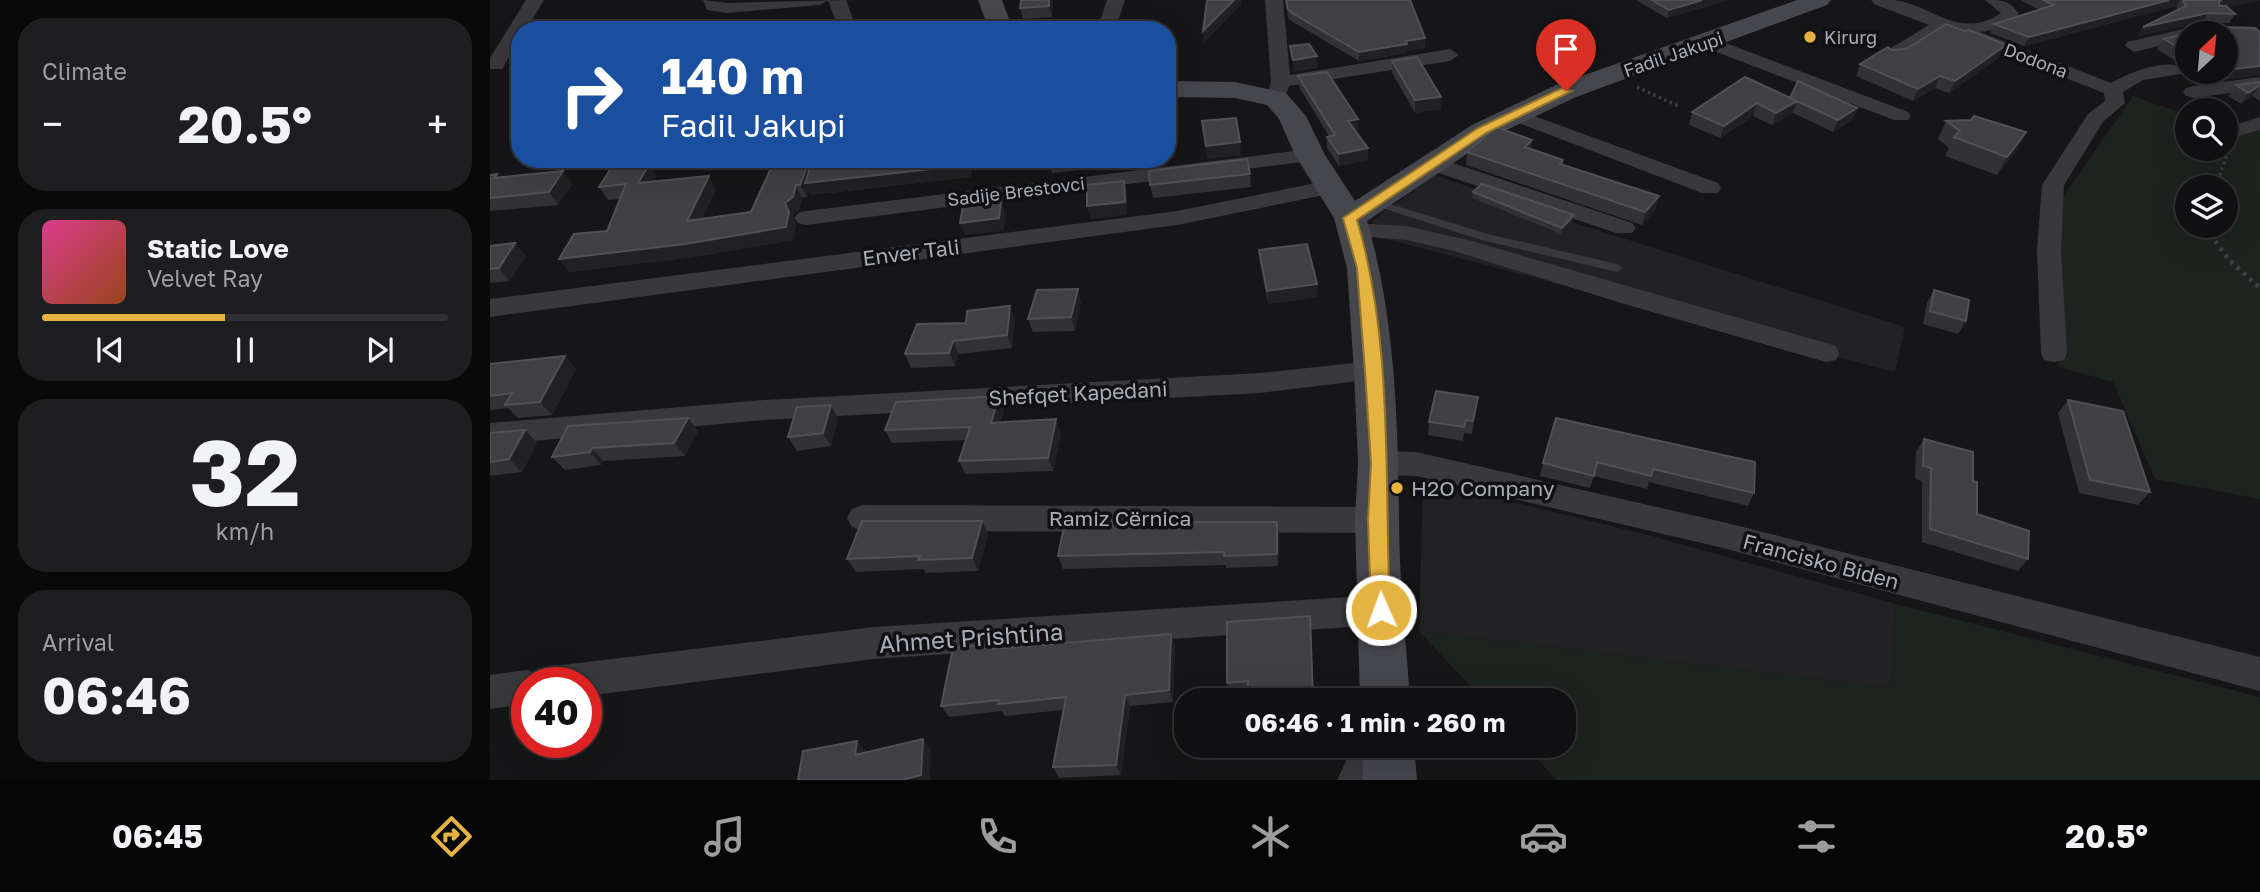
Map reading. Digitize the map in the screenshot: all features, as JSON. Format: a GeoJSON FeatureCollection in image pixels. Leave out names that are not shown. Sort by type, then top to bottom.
{"type":"FeatureCollection","features":[{"type":"Feature","properties":{"kind":"street"},"geometry":{"type":"LineString","coordinates":[[522,21],[535,0]]}},
{"type":"Feature","properties":{"kind":"street"},"geometry":{"type":"LineString","coordinates":[[712,0],[713,6],[727,8],[820,0]]}},
{"type":"Feature","properties":{"kind":"street"},"geometry":{"type":"LineString","coordinates":[[837,0],[845,21]]}},
{"type":"Feature","properties":{"kind":"street"},"geometry":{"type":"LineString","coordinates":[[990,0],[997,21]]}},
{"type":"Feature","properties":{"kind":"street"},"geometry":{"type":"LineString","coordinates":[[1109,21],[1115,0]]}},
{"type":"Feature","properties":{"kind":"street"},"geometry":{"type":"LineString","coordinates":[[1274,0],[1278,90],[1310,155],[1352,209],[1364,268],[1379,463],[1377,520],[1384,688]]}},
{"type":"Feature","properties":{"kind":"street","name":"Fadil Jakupi"},"geometry":{"type":"LineString","coordinates":[[1352,209],[1482,131],[1566,91],[1819,0]]}},
{"type":"Feature","properties":{"kind":"street","name":"Dodona"},"geometry":{"type":"LineString","coordinates":[[1880,0],[2113,90]]}},
{"type":"Feature","properties":{"kind":"street"},"geometry":{"type":"LineString","coordinates":[[1893,55],[1949,27],[1993,24],[2005,20],[2010,14],[1994,0]]}},
{"type":"Feature","properties":{"kind":"street"},"geometry":{"type":"LineString","coordinates":[[2134,46],[2175,36]]}},
{"type":"Feature","properties":{"kind":"street"},"geometry":{"type":"LineString","coordinates":[[495,65],[511,39]]}},
{"type":"Feature","properties":{"kind":"street"},"geometry":{"type":"LineString","coordinates":[[1707,42],[1901,116]]}},
{"type":"Feature","properties":{"kind":"street"},"geometry":{"type":"LineString","coordinates":[[1176,89],[1278,90],[1450,55]]}},
{"type":"Feature","properties":{"kind":"street"},"geometry":{"type":"LineString","coordinates":[[2054,354],[2049,250],[2053,185],[2095,117],[2115,103],[2113,90],[2138,75],[2174,70]]}},
{"type":"Feature","properties":{"kind":"street"},"geometry":{"type":"LineString","coordinates":[[2193,92],[2260,83]]}},
{"type":"Feature","properties":{"kind":"street"},"geometry":{"type":"LineString","coordinates":[[1515,115],[1710,188]]}},
{"type":"Feature","properties":{"kind":"street"},"geometry":{"type":"LineString","coordinates":[[2238,130],[2260,123]]}},
{"type":"Feature","properties":{"kind":"street","name":"Sadije Brestovci"},"geometry":{"type":"LineString","coordinates":[[806,218],[1310,155]]}},
{"type":"Feature","properties":{"kind":"street"},"geometry":{"type":"LineString","coordinates":[[1432,163],[1624,228]]}},
{"type":"Feature","properties":{"kind":"street","name":"Enver Tali"},"geometry":{"type":"LineString","coordinates":[[490,308],[1177,218],[1352,209],[1394,231],[1441,242],[1826,353]]}},
{"type":"Feature","properties":{"kind":"street","name":"Shefqet Kapedani"},"geometry":{"type":"LineString","coordinates":[[490,434],[764,410],[1260,383],[1373,371]]}},
{"type":"Feature","properties":{"kind":"street","name":"Francisko Biden"},"geometry":{"type":"LineString","coordinates":[[1379,463],[1416,464],[1723,535],[2260,674]]}},
{"type":"Feature","properties":{"kind":"street","name":"Ramiz Cërnica"},"geometry":{"type":"LineString","coordinates":[[863,518],[1377,520]]}},
{"type":"Feature","properties":{"kind":"street","name":"Ahmet Prishtina"},"geometry":{"type":"LineString","coordinates":[[602,677],[874,643],[1381,610]]}},
{"type":"Feature","properties":{"kind":"street"},"geometry":{"type":"LineString","coordinates":[[490,692],[511,689]]}},
{"type":"Feature","properties":{"kind":"lane"},"geometry":{"type":"LineString","coordinates":[[1352,209],[1617,268]]}},
{"type":"Feature","properties":{"kind":"path"},"geometry":{"type":"LineString","coordinates":[[1611,75],[1678,106]]}},
{"type":"Feature","properties":{"kind":"path"},"geometry":{"type":"LineString","coordinates":[[2213,238],[2228,259],[2260,288]]}},
{"type":"Feature","properties":{"kind":"shaded area"},"geometry":{"type":"Polygon","coordinates":[[[2133,96],[2175,111],[2175,161],[2238,161],[2238,131],[2260,127],[2260,499],[2155,479],[2113,382],[2059,367],[2056,207],[2133,96]]]}},
{"type":"Feature","properties":{"kind":"shaded area"},"geometry":{"type":"Polygon","coordinates":[[[1435,175],[1552,216],[1905,327],[1895,372],[1371,235],[1373,220],[1435,175]]]}},
{"type":"Feature","properties":{"kind":"shaded area"},"geometry":{"type":"Polygon","coordinates":[[[1423,480],[1648,535],[1896,604],[1892,688],[1419,631],[1423,480]]]}},
{"type":"Feature","properties":{"kind":"shaded area"},"geometry":{"type":"Polygon","coordinates":[[[1896,604],[2260,697],[2260,780],[1557,780],[1536,758],[1576,758],[1576,688],[1472,688],[1419,631],[1892,688],[1896,604]]]}},
{"type":"Feature","properties":{"kind":"building"},"geometry":{"type":"Polygon","coordinates":[[[1021,0],[1049,0],[1049,6],[1020,8],[1021,0]]]}},
{"type":"Feature","properties":{"kind":"building"},"geometry":{"type":"Polygon","coordinates":[[[1207,0],[1234,0],[1203,31],[1207,0]]]}},
{"type":"Feature","properties":{"kind":"building"},"geometry":{"type":"Polygon","coordinates":[[[1286,0],[1410,0],[1425,38],[1406,41],[1407,44],[1359,52],[1292,13],[1286,0]]]}},
{"type":"Feature","properties":{"kind":"building"},"geometry":{"type":"Polygon","coordinates":[[[1652,0],[1702,0],[1669,10],[1652,0]]]}},
{"type":"Feature","properties":{"kind":"building"},"geometry":{"type":"Polygon","coordinates":[[[2043,0],[2169,0],[2029,37],[1994,24],[2054,5],[2043,0]]]}},
{"type":"Feature","properties":{"kind":"building"},"geometry":{"type":"Polygon","coordinates":[[[2183,0],[2222,0],[2219,1],[2219,6],[2226,6],[2235,14],[2208,13],[2143,27],[2186,6],[2183,0]]]}},
{"type":"Feature","properties":{"kind":"building"},"geometry":{"type":"Polygon","coordinates":[[[1946,24],[2006,45],[1955,81],[1940,76],[1918,89],[1860,64],[1888,47],[1891,50],[1906,49],[1946,24]]]}},
{"type":"Feature","properties":{"kind":"building"},"geometry":{"type":"Polygon","coordinates":[[[2238,27],[2255,28],[2260,32],[2260,66],[2238,69],[2238,27]]]}},
{"type":"Feature","properties":{"kind":"building"},"geometry":{"type":"Polygon","coordinates":[[[2175,36],[2175,46],[2164,39],[2175,36]]]}},
{"type":"Feature","properties":{"kind":"building"},"geometry":{"type":"Polygon","coordinates":[[[1309,44],[1317,56],[1293,60],[1290,46],[1309,44]]]}},
{"type":"Feature","properties":{"kind":"building"},"geometry":{"type":"Polygon","coordinates":[[[1417,57],[1441,97],[1415,100],[1392,61],[1417,57]]]}},
{"type":"Feature","properties":{"kind":"building"},"geometry":{"type":"Polygon","coordinates":[[[1327,72],[1358,119],[1348,121],[1368,148],[1339,154],[1327,137],[1335,135],[1298,76],[1327,72]]]}},
{"type":"Feature","properties":{"kind":"building"},"geometry":{"type":"Polygon","coordinates":[[[1745,77],[1797,101],[1776,113],[1757,103],[1724,126],[1692,112],[1745,77]]]}},
{"type":"Feature","properties":{"kind":"building"},"geometry":{"type":"Polygon","coordinates":[[[1798,81],[1857,108],[1838,120],[1790,98],[1798,81]]]}},
{"type":"Feature","properties":{"kind":"building"},"geometry":{"type":"Polygon","coordinates":[[[2260,82],[2260,85],[2248,93],[2236,85],[2260,82]]]}},
{"type":"Feature","properties":{"kind":"building"},"geometry":{"type":"Polygon","coordinates":[[[1974,116],[2026,132],[2007,157],[1954,137],[1960,131],[1946,121],[1971,120],[1974,116]]]}},
{"type":"Feature","properties":{"kind":"building"},"geometry":{"type":"Polygon","coordinates":[[[1236,118],[1240,142],[1206,146],[1202,121],[1236,118]]]}},
{"type":"Feature","properties":{"kind":"building"},"geometry":{"type":"Polygon","coordinates":[[[1496,127],[1532,140],[1525,147],[1563,160],[1560,164],[1659,196],[1645,212],[1467,152],[1496,127]]]}},
{"type":"Feature","properties":{"kind":"building"},"geometry":{"type":"Polygon","coordinates":[[[1247,159],[1250,174],[1150,185],[1149,171],[1247,159]]]}},
{"type":"Feature","properties":{"kind":"building"},"geometry":{"type":"Polygon","coordinates":[[[611,168],[647,168],[638,183],[709,176],[687,221],[751,212],[771,168],[806,168],[800,185],[796,185],[793,197],[785,203],[789,212],[786,227],[685,244],[559,259],[574,234],[607,231],[626,184],[599,187],[611,168]]]}},
{"type":"Feature","properties":{"kind":"building"},"geometry":{"type":"Polygon","coordinates":[[[810,168],[940,168],[805,183],[810,168]]]}},
{"type":"Feature","properties":{"kind":"building"},"geometry":{"type":"Polygon","coordinates":[[[563,171],[549,192],[490,198],[490,175],[497,174],[494,178],[563,171]]]}},
{"type":"Feature","properties":{"kind":"building"},"geometry":{"type":"Polygon","coordinates":[[[1124,181],[1125,202],[1087,206],[1087,185],[1124,181]]]}},
{"type":"Feature","properties":{"kind":"building"},"geometry":{"type":"Polygon","coordinates":[[[1482,184],[1574,215],[1562,228],[1473,192],[1482,184]]]}},
{"type":"Feature","properties":{"kind":"building"},"geometry":{"type":"Polygon","coordinates":[[[1001,202],[999,218],[960,223],[963,206],[1001,202]]]}},
{"type":"Feature","properties":{"kind":"building"},"geometry":{"type":"Polygon","coordinates":[[[515,243],[499,268],[490,269],[490,246],[515,243]]]}},
{"type":"Feature","properties":{"kind":"building"},"geometry":{"type":"Polygon","coordinates":[[[1307,244],[1317,284],[1267,291],[1259,250],[1307,244]]]}},
{"type":"Feature","properties":{"kind":"building"},"geometry":{"type":"Polygon","coordinates":[[[1078,289],[1071,317],[1028,319],[1037,290],[1078,289]]]}},
{"type":"Feature","properties":{"kind":"building"},"geometry":{"type":"Polygon","coordinates":[[[1934,290],[1969,300],[1966,321],[1930,311],[1934,290]]]}},
{"type":"Feature","properties":{"kind":"building"},"geometry":{"type":"Polygon","coordinates":[[[1010,306],[1007,335],[953,341],[949,353],[905,354],[917,324],[966,323],[967,311],[1010,306]]]}},
{"type":"Feature","properties":{"kind":"building"},"geometry":{"type":"Polygon","coordinates":[[[565,356],[540,402],[505,405],[512,393],[490,396],[490,364],[565,356]]]}},
{"type":"Feature","properties":{"kind":"building"},"geometry":{"type":"Polygon","coordinates":[[[1436,391],[1478,397],[1473,421],[1466,420],[1464,427],[1429,422],[1436,391]]]}},
{"type":"Feature","properties":{"kind":"building"},"geometry":{"type":"Polygon","coordinates":[[[999,396],[991,423],[1056,419],[1048,458],[959,461],[970,427],[885,430],[896,402],[999,396]]]}},
{"type":"Feature","properties":{"kind":"building"},"geometry":{"type":"Polygon","coordinates":[[[2068,400],[2123,411],[2150,492],[2090,480],[2068,400]]]}},
{"type":"Feature","properties":{"kind":"building"},"geometry":{"type":"Polygon","coordinates":[[[831,405],[823,433],[788,437],[797,407],[831,405]]]}},
{"type":"Feature","properties":{"kind":"building"},"geometry":{"type":"Polygon","coordinates":[[[688,418],[674,443],[592,448],[590,452],[552,457],[568,426],[688,418]]]}},
{"type":"Feature","properties":{"kind":"building"},"geometry":{"type":"Polygon","coordinates":[[[1556,418],[1755,462],[1754,493],[1653,469],[1651,476],[1597,462],[1594,476],[1543,463],[1556,418]]]}},
{"type":"Feature","properties":{"kind":"building"},"geometry":{"type":"Polygon","coordinates":[[[525,430],[509,459],[490,462],[490,433],[525,430]]]}},
{"type":"Feature","properties":{"kind":"building"},"geometry":{"type":"Polygon","coordinates":[[[1924,439],[1973,452],[1977,514],[2029,531],[2028,559],[1930,529],[1931,468],[1923,466],[1924,439]]]}},
{"type":"Feature","properties":{"kind":"building"},"geometry":{"type":"Polygon","coordinates":[[[862,521],[982,521],[972,558],[918,560],[920,556],[847,559],[862,521]]]}},
{"type":"Feature","properties":{"kind":"building"},"geometry":{"type":"Polygon","coordinates":[[[1065,522],[1277,522],[1277,554],[1224,556],[1224,552],[1058,556],[1065,522]]]}},
{"type":"Feature","properties":{"kind":"building"},"geometry":{"type":"Polygon","coordinates":[[[1310,616],[1313,688],[1248,688],[1248,681],[1227,683],[1227,622],[1310,616]]]}},
{"type":"Feature","properties":{"kind":"building"},"geometry":{"type":"Polygon","coordinates":[[[1171,634],[1169,690],[1125,695],[1116,765],[1053,767],[1066,697],[941,706],[953,648],[994,644],[993,649],[1171,634]]]}},
{"type":"Feature","properties":{"kind":"building"},"geometry":{"type":"Polygon","coordinates":[[[923,739],[921,775],[902,780],[798,780],[803,751],[857,741],[855,755],[923,739]]]}},
{"type":"Feature","properties":{"kind":"place","name":"Kirurg"},"geometry":{"type":"Point","coordinates":[1810,37]}},
{"type":"Feature","properties":{"kind":"place","name":"H2O Company"},"geometry":{"type":"Point","coordinates":[1397,488]}},
{"type":"Feature","properties":{"kind":"route"},"geometry":{"type":"LineString","coordinates":[[1381,610],[1377,520],[1379,463],[1373,371],[1364,268],[1350,218],[1482,131],[1566,91]]}}]}
